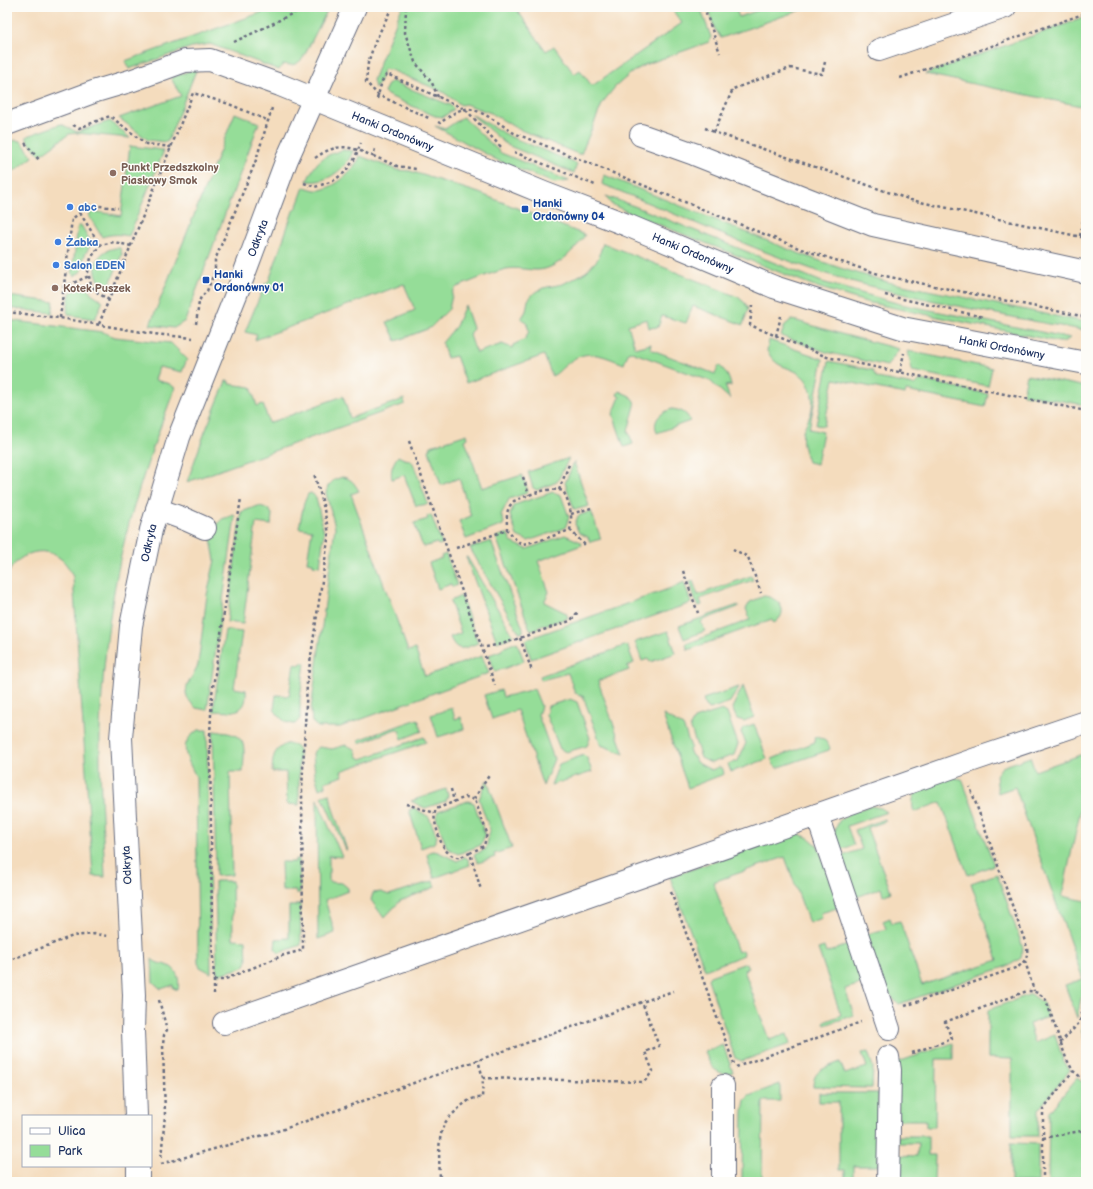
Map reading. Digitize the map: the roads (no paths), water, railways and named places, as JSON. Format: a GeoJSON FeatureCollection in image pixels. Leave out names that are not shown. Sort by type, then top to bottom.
{"type":"FeatureCollection","features":[{"type":"Feature","properties":{"kind":"street","name":"Odkryta"},"geometry":{"type":"LineString","coordinates":[[136,1115],[133,1031],[134,995],[121,738],[131,626],[151,530],[179,437],[243,277],[287,159],[355,7]]}},
{"type":"Feature","properties":{"kind":"street"},"geometry":{"type":"LineString","coordinates":[[879,50],[1005,7]]}},
{"type":"Feature","properties":{"kind":"street","name":"Hanki Ordonówny"},"geometry":{"type":"LineString","coordinates":[[7,124],[96,91],[133,80],[185,61],[215,61],[314,99],[544,194],[627,225],[774,287],[902,328],[1086,363]]}},
{"type":"Feature","properties":{"kind":"street"},"geometry":{"type":"LineString","coordinates":[[641,135],[694,154],[873,225],[1086,272]]}},
{"type":"Feature","properties":{"kind":"street"},"geometry":{"type":"LineString","coordinates":[[157,509],[205,528]]}},
{"type":"Feature","properties":{"kind":"street"},"geometry":{"type":"LineString","coordinates":[[224,1023],[976,759],[1086,722]]}},
{"type":"Feature","properties":{"kind":"street"},"geometry":{"type":"LineString","coordinates":[[817,815],[888,1029]]}},
{"type":"Feature","properties":{"kind":"street"},"geometry":{"type":"LineString","coordinates":[[888,1059],[890,1070],[888,1182]]}},
{"type":"Feature","properties":{"kind":"street"},"geometry":{"type":"LineString","coordinates":[[723,1086],[723,1182]]}},
{"type":"Feature","properties":{"kind":"street"},"geometry":{"type":"LineString","coordinates":[[138,1167],[138,1182]]}},
{"type":"Feature","properties":{"kind":"place","name":"Punkt Przedszkolny Piaskowy Smok"},"geometry":{"type":"Point","coordinates":[113,173]}},
{"type":"Feature","properties":{"kind":"place","name":"abc"},"geometry":{"type":"Point","coordinates":[70,207]}},
{"type":"Feature","properties":{"kind":"place","name":"Hanki Ordonówny 04"},"geometry":{"type":"Point","coordinates":[525,209]}},
{"type":"Feature","properties":{"kind":"place","name":"Żabka"},"geometry":{"type":"Point","coordinates":[58,242]}},
{"type":"Feature","properties":{"kind":"place","name":"Salon EDEN"},"geometry":{"type":"Point","coordinates":[56,265]}},
{"type":"Feature","properties":{"kind":"place","name":"Hanki Ordonówny 01"},"geometry":{"type":"Point","coordinates":[206,280]}},
{"type":"Feature","properties":{"kind":"place","name":"Kotek Puszek"},"geometry":{"type":"Point","coordinates":[55,288]}}]}
